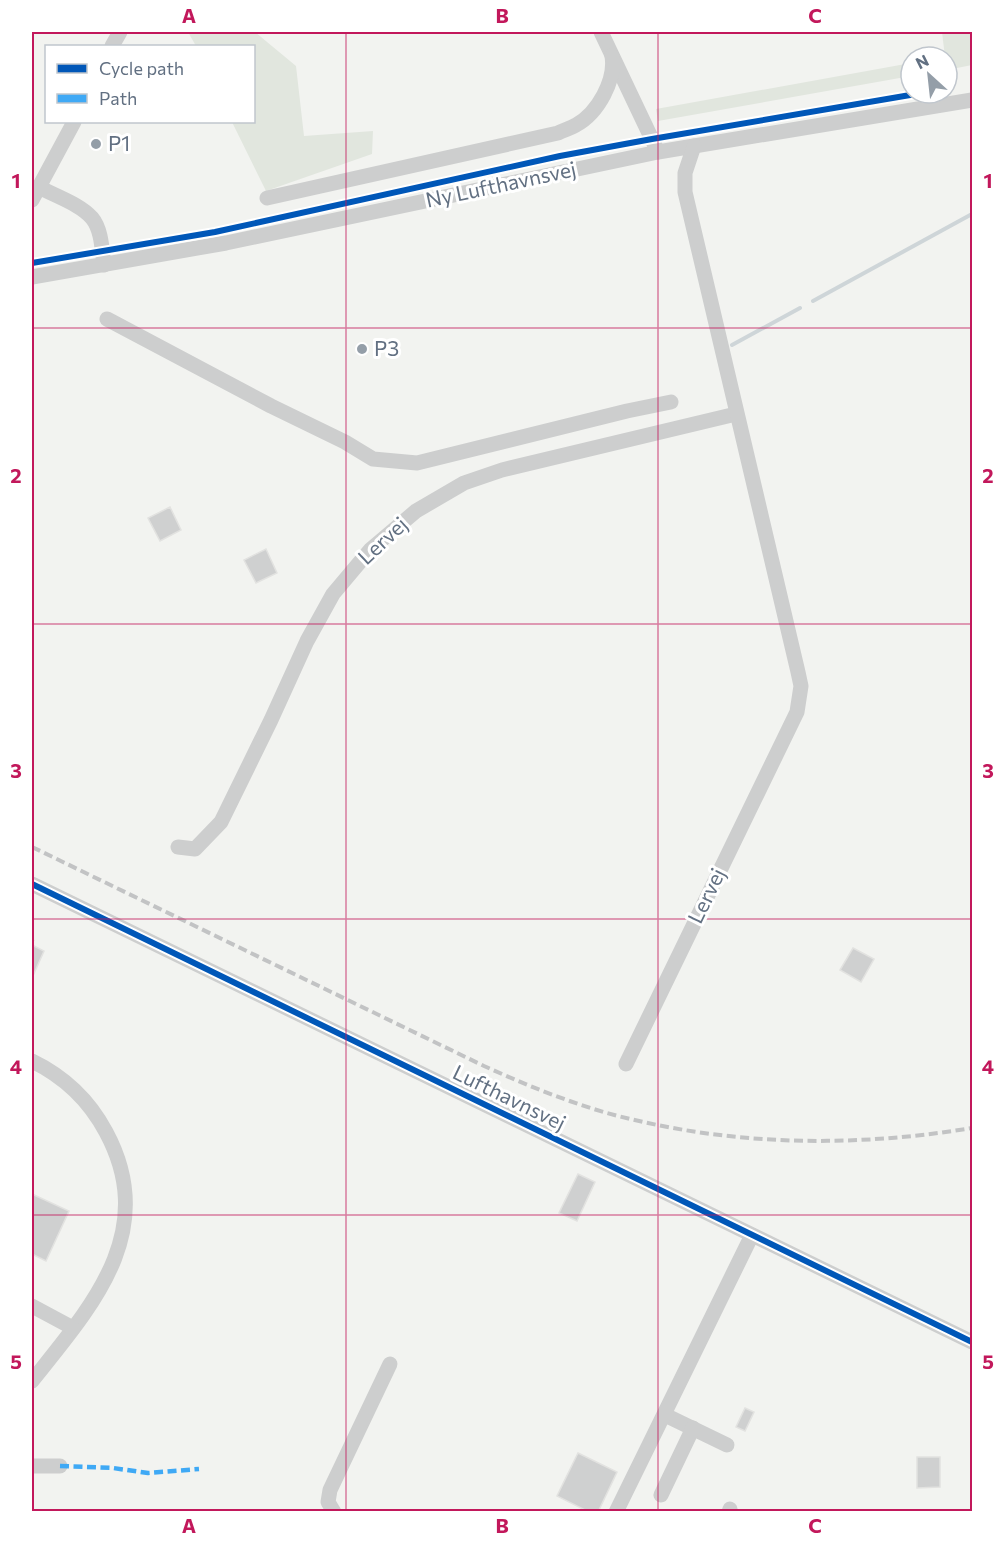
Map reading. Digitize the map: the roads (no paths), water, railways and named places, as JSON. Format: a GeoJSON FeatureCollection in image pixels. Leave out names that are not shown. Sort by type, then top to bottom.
{"type":"FeatureCollection","features":[{"type":"Feature","properties":{"kind":"street"},"geometry":{"type":"LineString","coordinates":[[601,32],[658,152]]}},
{"type":"Feature","properties":{"kind":"street"},"geometry":{"type":"LineString","coordinates":[[267,198],[558,133],[578,124],[592,112],[612,73],[612,56]]}},
{"type":"Feature","properties":{"kind":"street","name":"Ny Lufthavnsvej"},"geometry":{"type":"LineString","coordinates":[[32,277],[226,243],[658,152],[972,100]]}},
{"type":"Feature","properties":{"kind":"street"},"geometry":{"type":"LineString","coordinates":[[73,123],[35,193],[80,209],[93,219],[98,228],[104,265]]}},
{"type":"Feature","properties":{"kind":"street","name":"Lervej"},"geometry":{"type":"LineString","coordinates":[[626,1064],[797,712],[800,695],[798,672],[685,192],[685,174],[694,146]]}},
{"type":"Feature","properties":{"kind":"street"},"geometry":{"type":"LineString","coordinates":[[107,319],[271,406],[317,427],[373,459],[417,463],[671,402]]}},
{"type":"Feature","properties":{"kind":"street","name":"Lervej"},"geometry":{"type":"LineString","coordinates":[[178,847],[195,849],[221,822],[307,641],[333,594],[370,550],[416,511],[464,483],[502,470],[736,414]]}},
{"type":"Feature","properties":{"kind":"street","name":"Lufthavnsvej"},"geometry":{"type":"LineString","coordinates":[[32,884],[972,1342]]}},
{"type":"Feature","properties":{"kind":"street"},"geometry":{"type":"LineString","coordinates":[[32,1061],[67,1082],[90,1107],[112,1143],[124,1179],[126,1198],[116,1257],[95,1300],[32,1381]]}},
{"type":"Feature","properties":{"kind":"street"},"geometry":{"type":"LineString","coordinates":[[616,1512],[752,1235]]}},
{"type":"Feature","properties":{"kind":"street"},"geometry":{"type":"LineString","coordinates":[[32,1306],[73,1328]]}},
{"type":"Feature","properties":{"kind":"street"},"geometry":{"type":"LineString","coordinates":[[334,1512],[328,1502],[330,1490],[390,1364]]}},
{"type":"Feature","properties":{"kind":"street"},"geometry":{"type":"LineString","coordinates":[[665,1415],[727,1445]]}},
{"type":"Feature","properties":{"kind":"street"},"geometry":{"type":"LineString","coordinates":[[661,1495],[693,1428]]}},
{"type":"Feature","properties":{"kind":"street"},"geometry":{"type":"LineString","coordinates":[[32,1466],[60,1466]]}},
{"type":"Feature","properties":{"kind":"waterway"},"geometry":{"type":"LineString","coordinates":[[813,301],[972,214]]}},
{"type":"Feature","properties":{"kind":"waterway"},"geometry":{"type":"LineString","coordinates":[[732,345],[800,308]]}},
{"type":"Feature","properties":{"kind":"railway"},"geometry":{"type":"LineString","coordinates":[[32,847],[484,1066],[545,1092],[607,1113],[698,1132],[743,1138],[789,1140],[881,1139],[972,1128]]}},
{"type":"Feature","properties":{"kind":"place","name":"P1"},"geometry":{"type":"Point","coordinates":[96,144]}},
{"type":"Feature","properties":{"kind":"place","name":"P3"},"geometry":{"type":"Point","coordinates":[362,349]}}]}
